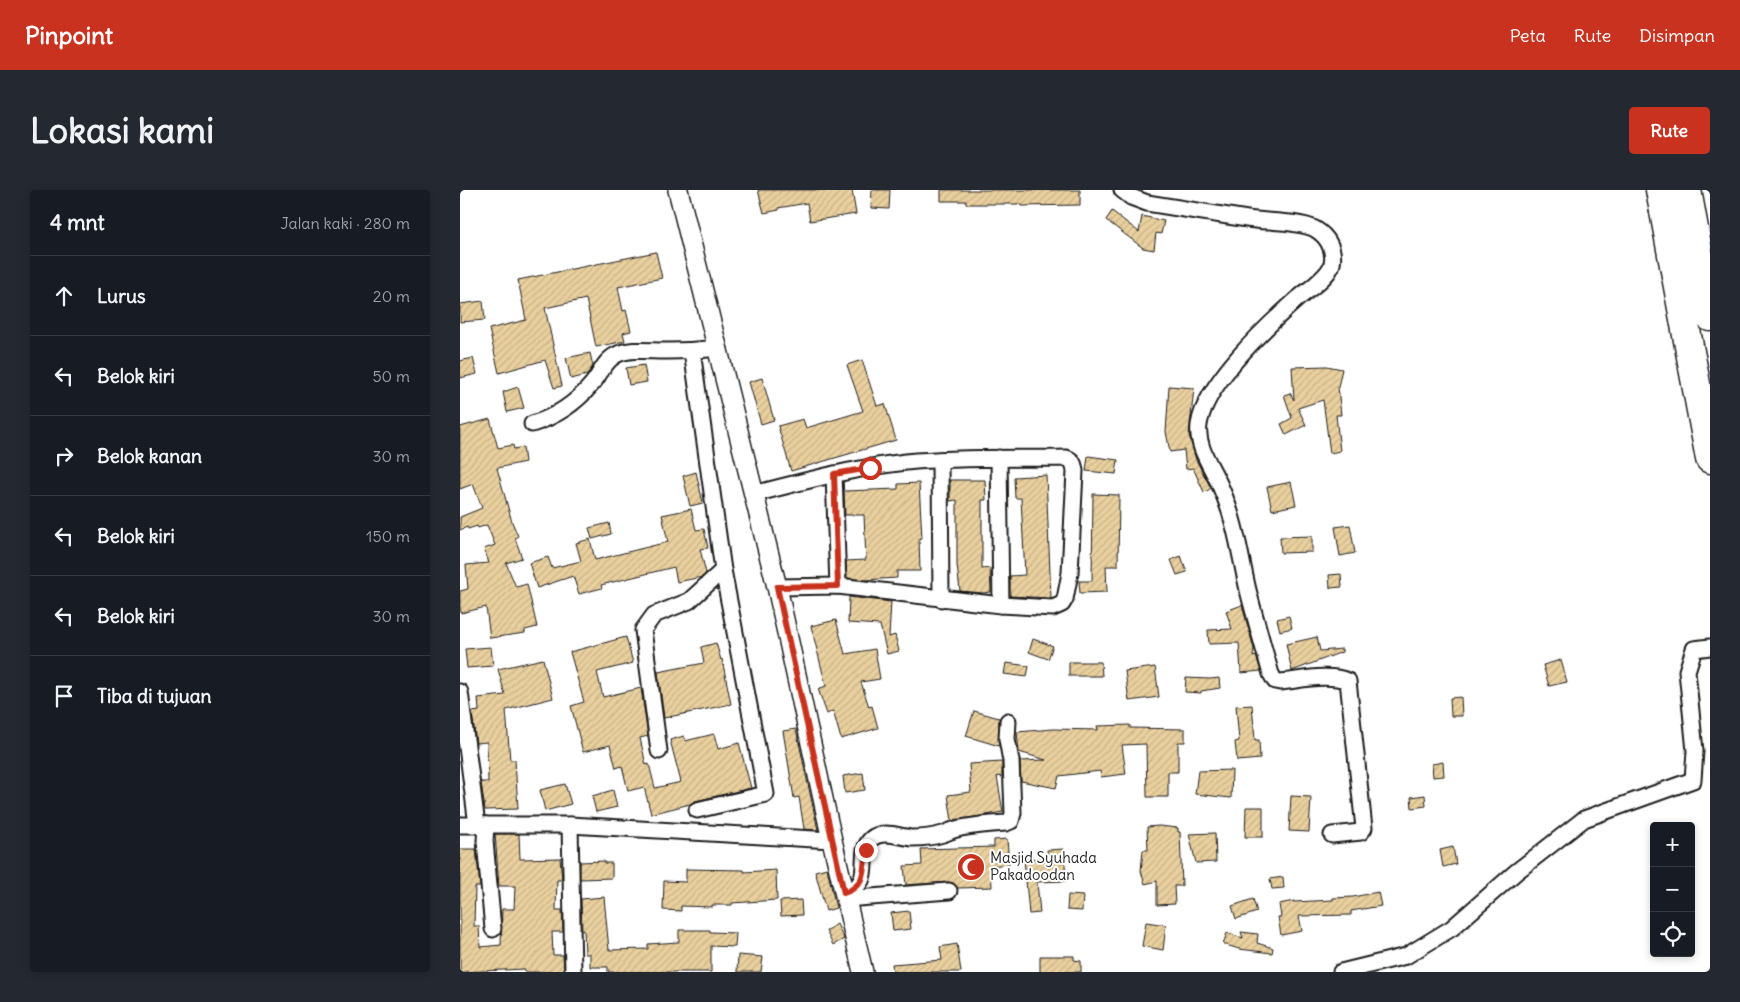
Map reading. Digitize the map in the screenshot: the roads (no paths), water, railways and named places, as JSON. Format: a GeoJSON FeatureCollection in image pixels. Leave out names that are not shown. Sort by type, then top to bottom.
{"type":"FeatureCollection","features":[{"type":"Feature","properties":{"kind":"highway"},"geometry":{"type":"LineString","coordinates":[[1660,190],[1710,459]]}},
{"type":"Feature","properties":{"kind":"highway"},"geometry":{"type":"LineString","coordinates":[[1687,190],[1710,317]]}},
{"type":"Feature","properties":{"kind":"street"},"geometry":{"type":"LineString","coordinates":[[678,190],[719,348],[777,587],[844,896],[864,972]]}},
{"type":"Feature","properties":{"kind":"street"},"geometry":{"type":"LineString","coordinates":[[1122,190],[1131,197],[1147,203],[1306,226],[1320,232],[1330,242],[1332,264],[1325,276],[1294,302],[1220,379],[1201,416],[1199,427],[1203,452],[1221,487],[1232,515],[1248,591],[1271,674],[1275,681],[1340,678],[1348,681],[1364,828],[1361,832],[1332,835]]}},
{"type":"Feature","properties":{"kind":"street"},"geometry":{"type":"LineString","coordinates":[[532,424],[545,420],[577,399],[592,384],[606,363],[616,355],[631,351],[719,348]]}},
{"type":"Feature","properties":{"kind":"street"},"geometry":{"type":"LineString","coordinates":[[692,350],[723,570],[766,794],[697,810]]}},
{"type":"Feature","properties":{"kind":"street"},"geometry":{"type":"LineString","coordinates":[[754,494],[834,474],[907,462],[999,458],[1066,458],[1070,459],[1073,463],[1075,471],[1070,573],[1065,599],[1062,604],[1053,608],[941,599],[838,586],[777,587]]}},
{"type":"Feature","properties":{"kind":"street"},"geometry":{"type":"LineString","coordinates":[[999,458],[1001,605]]}},
{"type":"Feature","properties":{"kind":"street"},"geometry":{"type":"LineString","coordinates":[[940,460],[941,599]]}},
{"type":"Feature","properties":{"kind":"street"},"geometry":{"type":"LineString","coordinates":[[834,474],[838,586]]}},
{"type":"Feature","properties":{"kind":"street"},"geometry":{"type":"LineString","coordinates":[[659,751],[642,630],[654,615],[689,600],[723,570]]}},
{"type":"Feature","properties":{"kind":"street"},"geometry":{"type":"LineString","coordinates":[[1341,972],[1406,956],[1452,928],[1516,872],[1584,819],[1693,780],[1695,751],[1687,671],[1694,649],[1710,647]]}},
{"type":"Feature","properties":{"kind":"street"},"geometry":{"type":"LineString","coordinates":[[460,692],[482,825],[494,928]]}},
{"type":"Feature","properties":{"kind":"street"},"geometry":{"type":"LineString","coordinates":[[844,896],[862,879],[868,843],[876,836],[883,834],[911,838],[922,837],[937,835],[960,828],[1011,821],[1013,817],[1011,761],[1006,739],[1008,720]]}},
{"type":"Feature","properties":{"kind":"street"},"geometry":{"type":"LineString","coordinates":[[460,825],[570,825],[832,840]]}},
{"type":"Feature","properties":{"kind":"street"},"geometry":{"type":"LineString","coordinates":[[570,825],[573,972]]}},
{"type":"Feature","properties":{"kind":"street"},"geometry":{"type":"LineString","coordinates":[[844,896],[949,891]]}},
{"type":"Feature","properties":{"kind":"place","name":"Masjid Syuhada Pakadoodan"},"geometry":{"type":"Point","coordinates":[971,867]}}]}
